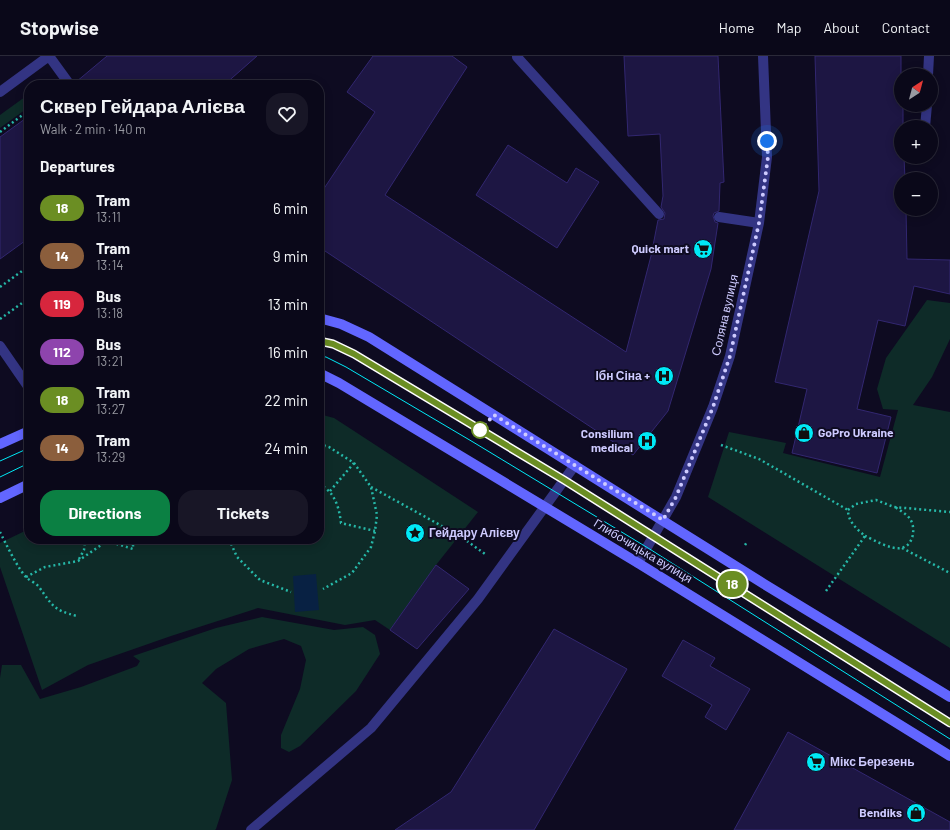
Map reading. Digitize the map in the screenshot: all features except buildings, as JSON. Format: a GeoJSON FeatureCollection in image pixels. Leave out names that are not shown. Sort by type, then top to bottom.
{"type":"FeatureCollection","features":[{"type":"Feature","properties":{"kind":"main road"},"geometry":{"type":"LineString","coordinates":[[324,319],[341,324],[369,337],[764,584],[950,698]]}},
{"type":"Feature","properties":{"kind":"main road","name":"Глибочицька вулиця"},"geometry":{"type":"LineString","coordinates":[[324,376],[339,383],[638,563],[950,756]]}},
{"type":"Feature","properties":{"kind":"main road"},"geometry":{"type":"LineString","coordinates":[[0,444],[24,433]]}},
{"type":"Feature","properties":{"kind":"main road"},"geometry":{"type":"LineString","coordinates":[[0,498],[24,486]]}},
{"type":"Feature","properties":{"kind":"lane"},"geometry":{"type":"LineString","coordinates":[[0,92],[49,56],[66,80]]}},
{"type":"Feature","properties":{"kind":"lane","name":"Соляна вулиця"},"geometry":{"type":"LineString","coordinates":[[638,563],[676,497],[713,407],[730,356],[759,223],[768,157],[763,56]]}},
{"type":"Feature","properties":{"kind":"lane"},"geometry":{"type":"LineString","coordinates":[[928,68],[929,56]]}},
{"type":"Feature","properties":{"kind":"lane"},"geometry":{"type":"LineString","coordinates":[[517,57],[660,214]]}},
{"type":"Feature","properties":{"kind":"lane"},"geometry":{"type":"LineString","coordinates":[[719,217],[759,223]]}},
{"type":"Feature","properties":{"kind":"lane"},"geometry":{"type":"LineString","coordinates":[[0,346],[24,381]]}},
{"type":"Feature","properties":{"kind":"lane"},"geometry":{"type":"LineString","coordinates":[[251,830],[371,728],[478,598],[575,465]]}},
{"type":"Feature","properties":{"kind":"path"},"geometry":{"type":"LineString","coordinates":[[0,132],[24,114]]}},
{"type":"Feature","properties":{"kind":"path"},"geometry":{"type":"LineString","coordinates":[[0,287],[24,270]]}},
{"type":"Feature","properties":{"kind":"path"},"geometry":{"type":"LineString","coordinates":[[0,319],[24,302]]}},
{"type":"Feature","properties":{"kind":"path"},"geometry":{"type":"LineString","coordinates":[[715,443],[759,459],[848,510]]}},
{"type":"Feature","properties":{"kind":"path"},"geometry":{"type":"LineString","coordinates":[[323,589],[352,574],[371,547],[377,515],[371,487],[354,463],[329,447],[324,446]]}},
{"type":"Feature","properties":{"kind":"path"},"geometry":{"type":"LineString","coordinates":[[330,491],[354,463]]}},
{"type":"Feature","properties":{"kind":"path"},"geometry":{"type":"LineString","coordinates":[[324,487],[330,491],[340,510],[340,523],[375,531]]}},
{"type":"Feature","properties":{"kind":"path"},"geometry":{"type":"LineString","coordinates":[[371,487],[460,536],[502,566]]}},
{"type":"Feature","properties":{"kind":"path"},"geometry":{"type":"LineString","coordinates":[[848,510],[856,504],[876,500],[894,507],[909,518],[913,526],[912,537],[908,544],[901,548]]}},
{"type":"Feature","properties":{"kind":"path"},"geometry":{"type":"LineString","coordinates":[[894,507],[950,512]]}},
{"type":"Feature","properties":{"kind":"path"},"geometry":{"type":"LineString","coordinates":[[848,510],[848,516],[854,526],[865,536],[889,546],[901,548],[950,573]]}},
{"type":"Feature","properties":{"kind":"path"},"geometry":{"type":"LineString","coordinates":[[0,532],[26,577],[38,586],[45,597],[54,606],[65,613],[77,616]]}},
{"type":"Feature","properties":{"kind":"path"},"geometry":{"type":"LineString","coordinates":[[826,591],[865,536]]}},
{"type":"Feature","properties":{"kind":"path"},"geometry":{"type":"LineString","coordinates":[[78,561],[84,550],[84,544]]}},
{"type":"Feature","properties":{"kind":"path"},"geometry":{"type":"LineString","coordinates":[[26,577],[45,567],[78,561],[103,544]]}},
{"type":"Feature","properties":{"kind":"path"},"geometry":{"type":"LineString","coordinates":[[117,544],[133,549],[134,544]]}},
{"type":"Feature","properties":{"kind":"path"},"geometry":{"type":"LineString","coordinates":[[231,544],[237,557],[260,580],[291,592]]}},
{"type":"Feature","properties":{"kind":"green space"},"geometry":{"type":"Polygon","coordinates":[[[24,98],[24,111],[0,128],[0,115],[24,98]]]}},
{"type":"Feature","properties":{"kind":"green space"},"geometry":{"type":"Polygon","coordinates":[[[927,300],[950,303],[950,339],[932,377],[913,405],[950,412],[950,648],[708,497],[729,432],[786,443],[783,453],[880,477],[898,410],[883,409],[877,389],[886,358],[927,300]]]}},
{"type":"Feature","properties":{"kind":"green space"},"geometry":{"type":"Polygon","coordinates":[[[324,415],[334,418],[478,512],[436,565],[390,630],[375,620],[345,625],[258,608],[88,665],[42,690],[0,567],[0,543],[24,531],[24,544],[324,544],[324,415]]]}},
{"type":"Feature","properties":{"kind":"green space"},"geometry":{"type":"Polygon","coordinates":[[[262,617],[334,630],[363,627],[375,635],[380,654],[356,691],[300,746],[289,752],[281,748],[281,735],[300,689],[306,660],[301,646],[284,639],[249,649],[216,669],[202,683],[226,703],[232,780],[215,830],[0,830],[0,678],[2,665],[21,665],[40,699],[81,687],[137,666],[140,661],[133,656],[216,628],[262,617]]]}},
{"type":"Feature","properties":{"kind":"water"},"geometry":{"type":"Polygon","coordinates":[[[316,574],[319,610],[295,612],[293,576],[316,574]]]}},
{"type":"Feature","properties":{"kind":"tram line"},"geometry":{"type":"LineString","coordinates":[[324,342],[354,354],[564,480],[950,723]]}},
{"type":"Feature","properties":{"kind":"tram line","name":"18"},"geometry":{"type":"LineString","coordinates":[[324,342],[333,344],[354,354],[564,480],[754,598],[950,723]]}},
{"type":"Feature","properties":{"kind":"tram line"},"geometry":{"type":"LineString","coordinates":[[324,357],[346,367],[648,548],[950,739]]}},
{"type":"Feature","properties":{"kind":"tram line"},"geometry":{"type":"LineString","coordinates":[[0,461],[24,450]]}},
{"type":"Feature","properties":{"kind":"tram line"},"geometry":{"type":"LineString","coordinates":[[0,477],[24,465]]}},
{"type":"Feature","properties":{"kind":"place","name":"Quick mart"},"geometry":{"type":"Point","coordinates":[703,249]}},
{"type":"Feature","properties":{"kind":"place","name":"Ібн Сіна +"},"geometry":{"type":"Point","coordinates":[664,376]}},
{"type":"Feature","properties":{"kind":"place","name":"GoPro Ukraine"},"geometry":{"type":"Point","coordinates":[804,433]}},
{"type":"Feature","properties":{"kind":"place","name":"Consilium medical"},"geometry":{"type":"Point","coordinates":[647,441]}},
{"type":"Feature","properties":{"kind":"place","name":"Гейдару Алієву"},"geometry":{"type":"Point","coordinates":[415,533]}},
{"type":"Feature","properties":{"kind":"place","name":"Мікс Березень"},"geometry":{"type":"Point","coordinates":[816,762]}},
{"type":"Feature","properties":{"kind":"place","name":"Bendiks"},"geometry":{"type":"Point","coordinates":[916,813]}},
{"type":"Feature","properties":{"kind":"route"},"geometry":{"type":"LineString","coordinates":[[480,430],[494,415],[663,520],[676,497],[713,407],[730,356],[759,223],[768,157],[767,141]]}}]}
